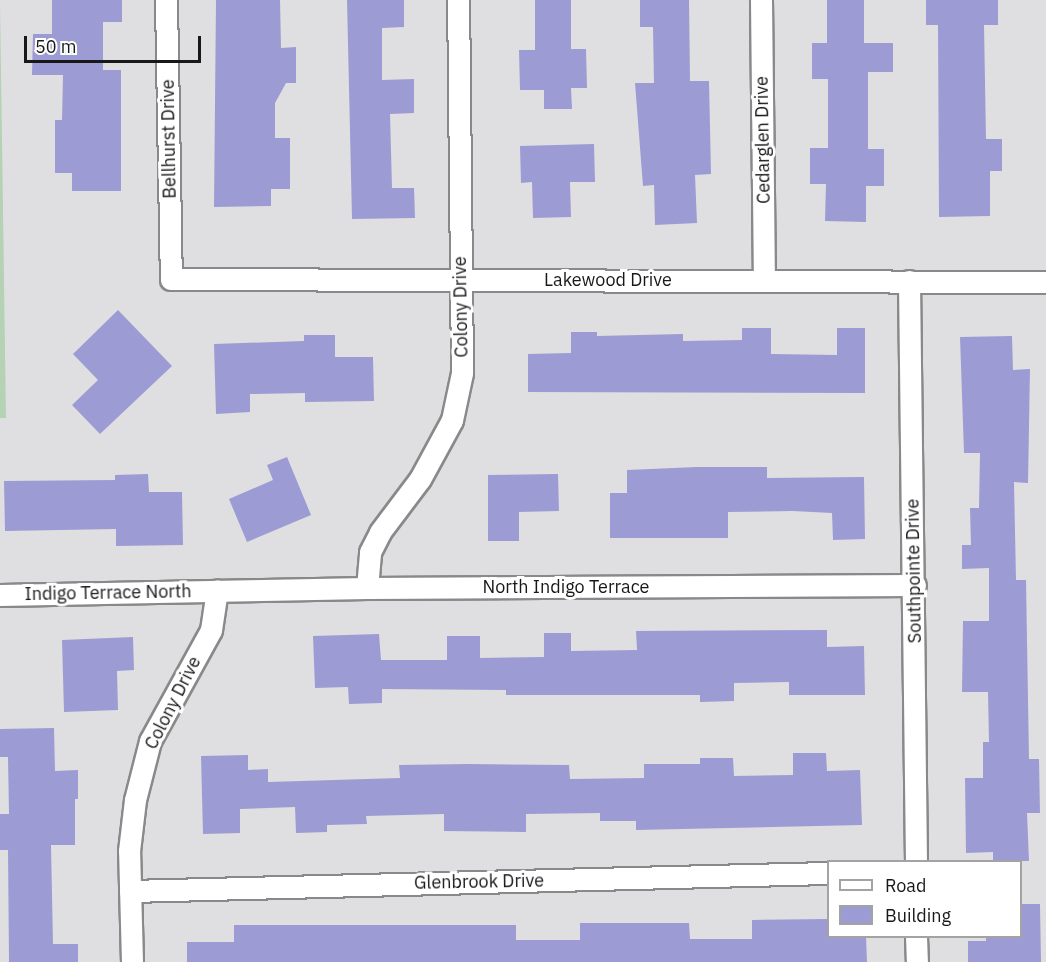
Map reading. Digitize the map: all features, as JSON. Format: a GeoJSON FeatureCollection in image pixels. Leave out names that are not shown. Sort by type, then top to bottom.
{"type":"FeatureCollection","features":[{"type":"Feature","properties":{"kind":"street","name":"Bellhurst Drive"},"geometry":{"type":"LineString","coordinates":[[166,0],[171,279]]}},
{"type":"Feature","properties":{"kind":"street","name":"Colony Drive"},"geometry":{"type":"LineString","coordinates":[[367,588],[370,552],[380,532],[420,479],[452,420],[462,373],[458,0]]}},
{"type":"Feature","properties":{"kind":"street","name":"Cedarglen Drive"},"geometry":{"type":"LineString","coordinates":[[761,0],[764,281]]}},
{"type":"Feature","properties":{"kind":"street","name":"Lakewood Drive"},"geometry":{"type":"LineString","coordinates":[[171,279],[1046,282]]}},
{"type":"Feature","properties":{"kind":"street","name":"Southpointe Drive"},"geometry":{"type":"LineString","coordinates":[[909,281],[915,585],[916,860]]}},
{"type":"Feature","properties":{"kind":"street","name":"North Indigo Terrace"},"geometry":{"type":"LineString","coordinates":[[217,590],[915,585]]}},
{"type":"Feature","properties":{"kind":"street","name":"Colony Drive"},"geometry":{"type":"LineString","coordinates":[[132,962],[129,851],[135,800],[150,741],[211,630],[217,590]]}},
{"type":"Feature","properties":{"kind":"street","name":"Indigo Terrace North"},"geometry":{"type":"LineString","coordinates":[[0,595],[217,590]]}},
{"type":"Feature","properties":{"kind":"street","name":"Glenbrook Drive"},"geometry":{"type":"LineString","coordinates":[[130,891],[827,873]]}},
{"type":"Feature","properties":{"kind":"street"},"geometry":{"type":"LineString","coordinates":[[916,938],[917,962]]}},
{"type":"Feature","properties":{"kind":"green space"},"geometry":{"type":"Polygon","coordinates":[[[0,0],[6,418],[0,418],[0,0]]]}},
{"type":"Feature","properties":{"kind":"building"},"geometry":{"type":"Polygon","coordinates":[[[52,0],[122,0],[122,22],[103,22],[103,70],[121,70],[121,191],[72,191],[72,173],[55,173],[55,120],[62,120],[63,75],[32,75],[33,34],[52,34],[52,0]]]}},
{"type":"Feature","properties":{"kind":"building"},"geometry":{"type":"Polygon","coordinates":[[[216,0],[280,0],[281,48],[296,47],[296,83],[286,83],[275,103],[275,138],[290,138],[290,189],[271,189],[271,206],[214,207],[216,0]]]}},
{"type":"Feature","properties":{"kind":"building"},"geometry":{"type":"Polygon","coordinates":[[[347,0],[404,0],[404,27],[382,28],[382,80],[414,79],[414,113],[390,114],[392,188],[414,188],[415,218],[352,219],[347,0]]]}},
{"type":"Feature","properties":{"kind":"building"},"geometry":{"type":"Polygon","coordinates":[[[535,0],[571,0],[571,49],[586,49],[587,88],[571,88],[572,109],[544,109],[544,90],[520,90],[519,50],[535,50],[535,0]]]}},
{"type":"Feature","properties":{"kind":"building"},"geometry":{"type":"Polygon","coordinates":[[[640,0],[689,0],[690,81],[709,81],[711,174],[695,175],[697,223],[655,225],[654,185],[643,186],[635,83],[654,83],[653,27],[640,27],[640,0]]]}},
{"type":"Feature","properties":{"kind":"building"},"geometry":{"type":"Polygon","coordinates":[[[827,0],[864,0],[864,43],[893,43],[893,72],[868,72],[868,149],[884,149],[884,186],[866,186],[866,222],[825,221],[826,184],[810,184],[810,148],[828,148],[828,79],[812,79],[812,43],[827,43],[827,0]]]}},
{"type":"Feature","properties":{"kind":"building"},"geometry":{"type":"Polygon","coordinates":[[[926,0],[998,0],[998,25],[984,25],[986,139],[1002,139],[1002,171],[990,171],[990,216],[939,217],[938,25],[926,25],[926,0]]]}},
{"type":"Feature","properties":{"kind":"building"},"geometry":{"type":"Polygon","coordinates":[[[594,144],[595,182],[570,182],[571,217],[533,218],[532,182],[521,183],[520,146],[594,144]]]}},
{"type":"Feature","properties":{"kind":"building"},"geometry":{"type":"Polygon","coordinates":[[[118,310],[172,366],[100,434],[72,405],[98,380],[73,354],[118,310]]]}},
{"type":"Feature","properties":{"kind":"building"},"geometry":{"type":"Polygon","coordinates":[[[742,328],[771,328],[771,354],[837,355],[837,328],[865,328],[865,393],[528,392],[528,354],[571,353],[571,332],[597,332],[597,336],[683,334],[683,341],[742,340],[742,328]]]}},
{"type":"Feature","properties":{"kind":"building"},"geometry":{"type":"Polygon","coordinates":[[[304,335],[335,335],[335,357],[373,357],[374,401],[305,402],[305,393],[250,394],[250,412],[216,414],[214,344],[304,341],[304,335]]]}},
{"type":"Feature","properties":{"kind":"building"},"geometry":{"type":"Polygon","coordinates":[[[1012,336],[1013,370],[1030,369],[1028,483],[1014,482],[1016,580],[1026,580],[1029,759],[1039,759],[1040,813],[1027,813],[1029,861],[993,860],[993,852],[966,853],[965,778],[983,778],[983,742],[989,742],[988,692],[962,692],[963,621],[989,621],[989,568],[962,569],[962,545],[971,545],[970,508],[979,508],[980,453],[964,453],[960,337],[1012,336]]]}},
{"type":"Feature","properties":{"kind":"building"},"geometry":{"type":"Polygon","coordinates":[[[287,457],[311,515],[247,542],[229,499],[273,480],[267,465],[287,457]]]}},
{"type":"Feature","properties":{"kind":"building"},"geometry":{"type":"Polygon","coordinates":[[[767,467],[767,478],[864,477],[865,539],[833,540],[832,513],[793,511],[728,512],[728,538],[610,538],[610,493],[627,493],[627,470],[767,467]]]}},
{"type":"Feature","properties":{"kind":"building"},"geometry":{"type":"Polygon","coordinates":[[[148,474],[149,492],[182,492],[183,545],[116,546],[116,529],[5,531],[4,481],[115,480],[115,475],[148,474]]]}},
{"type":"Feature","properties":{"kind":"building"},"geometry":{"type":"Polygon","coordinates":[[[558,474],[559,511],[519,512],[519,541],[488,541],[488,475],[558,474]]]}},
{"type":"Feature","properties":{"kind":"building"},"geometry":{"type":"Polygon","coordinates":[[[827,630],[827,647],[864,646],[865,695],[789,695],[789,682],[734,683],[734,701],[700,702],[700,695],[506,695],[506,690],[382,689],[382,703],[349,704],[348,687],[315,688],[313,636],[379,634],[381,660],[447,660],[447,636],[480,636],[480,658],[544,657],[544,633],[571,633],[571,651],[637,650],[636,631],[827,630]]]}},
{"type":"Feature","properties":{"kind":"building"},"geometry":{"type":"Polygon","coordinates":[[[133,637],[134,670],[117,671],[118,710],[64,712],[62,640],[133,637]]]}},
{"type":"Feature","properties":{"kind":"building"},"geometry":{"type":"Polygon","coordinates":[[[54,728],[55,771],[78,770],[78,799],[75,799],[75,845],[51,845],[53,944],[78,944],[78,962],[9,962],[8,850],[0,850],[0,814],[9,814],[8,757],[0,757],[0,729],[54,728]]]}},
{"type":"Feature","properties":{"kind":"building"},"geometry":{"type":"Polygon","coordinates":[[[793,753],[826,753],[827,771],[860,770],[862,825],[636,830],[636,821],[600,821],[600,813],[526,814],[526,832],[444,831],[444,814],[366,816],[367,824],[327,825],[327,832],[296,833],[295,807],[240,809],[240,833],[203,834],[201,756],[248,755],[248,770],[268,769],[268,782],[400,778],[399,765],[468,764],[569,765],[570,779],[644,778],[644,764],[700,764],[700,758],[733,758],[734,776],[793,775],[793,753]]]}},
{"type":"Feature","properties":{"kind":"building"},"geometry":{"type":"Polygon","coordinates":[[[1022,904],[1040,904],[1041,962],[968,962],[968,941],[986,941],[986,938],[1022,938],[1022,904]]]}},
{"type":"Feature","properties":{"kind":"building"},"geometry":{"type":"Polygon","coordinates":[[[827,919],[827,938],[866,938],[867,962],[187,962],[187,942],[234,942],[234,925],[516,925],[516,940],[580,940],[580,923],[689,923],[690,939],[752,939],[752,920],[827,919]]]}}]}
